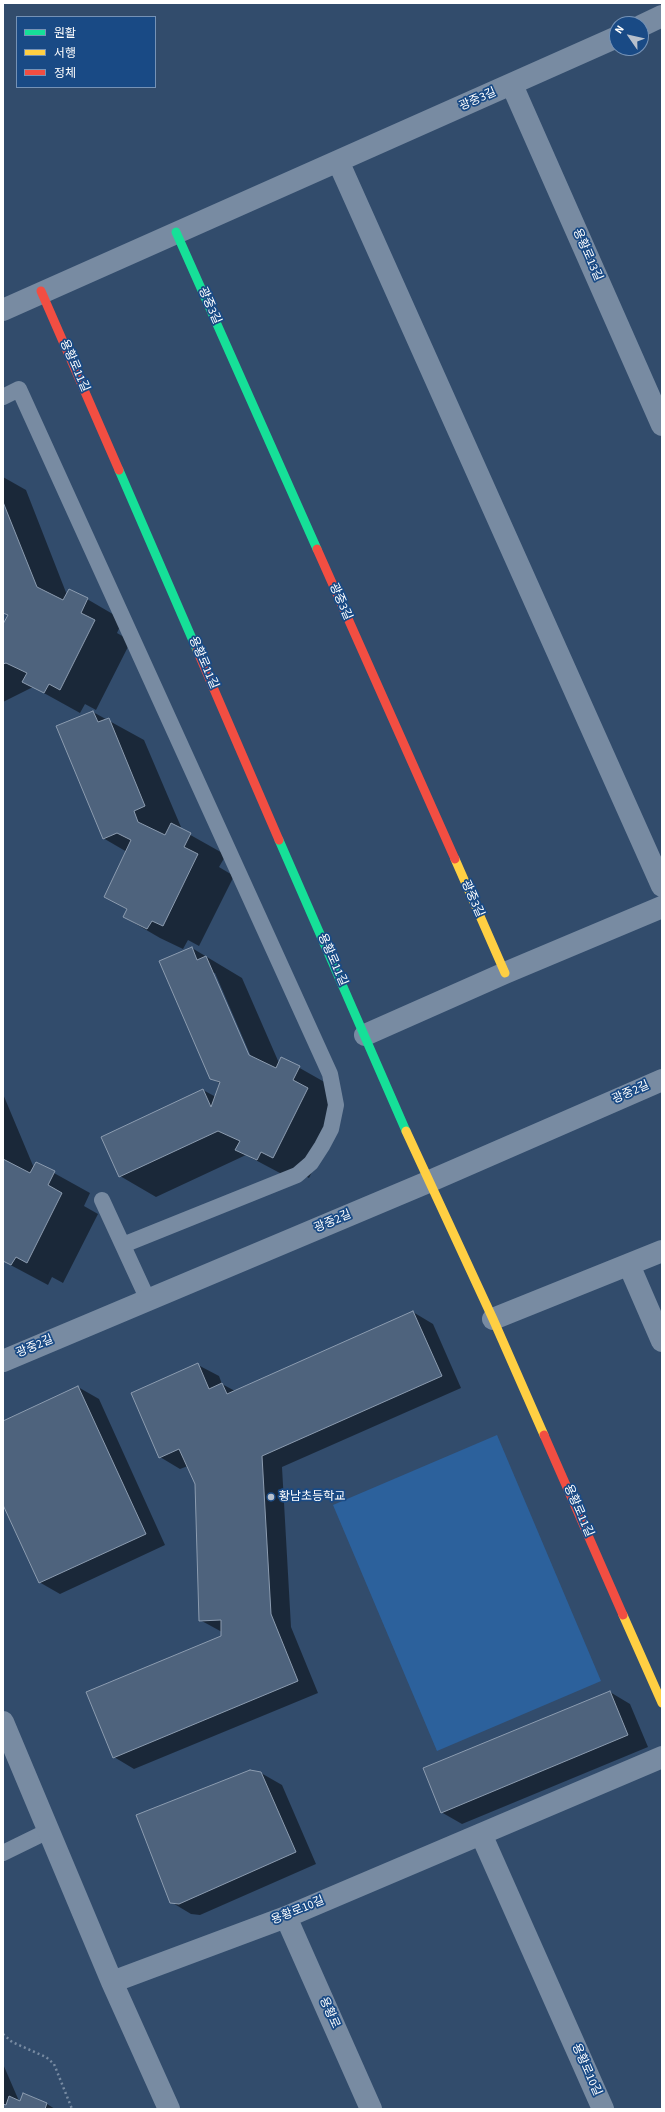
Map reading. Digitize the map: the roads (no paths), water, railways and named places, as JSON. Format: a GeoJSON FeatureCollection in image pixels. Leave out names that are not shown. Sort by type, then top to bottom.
{"type":"FeatureCollection","features":[{"type":"Feature","properties":{"kind":"street"},"geometry":{"type":"LineString","coordinates":[[649,22],[662,16]]}},
{"type":"Feature","properties":{"kind":"street","name":"광중3길"},"geometry":{"type":"LineString","coordinates":[[3,310],[41,291],[512,85],[609,41]]}},
{"type":"Feature","properties":{"kind":"street","name":"용황로13길"},"geometry":{"type":"LineString","coordinates":[[512,85],[662,425]]}},
{"type":"Feature","properties":{"kind":"street"},"geometry":{"type":"LineString","coordinates":[[338,161],[662,886]]}},
{"type":"Feature","properties":{"kind":"street","name":"광중3길"},"geometry":{"type":"LineString","coordinates":[[176,232],[505,973]]}},
{"type":"Feature","properties":{"kind":"street","name":"용황로11길"},"geometry":{"type":"LineString","coordinates":[[41,291],[428,1182],[493,1319],[662,1703]]}},
{"type":"Feature","properties":{"kind":"street"},"geometry":{"type":"LineString","coordinates":[[365,1035],[505,973],[662,907]]}},
{"type":"Feature","properties":{"kind":"street","name":"광중2길"},"geometry":{"type":"LineString","coordinates":[[3,1361],[428,1182],[662,1080]]}},
{"type":"Feature","properties":{"kind":"street"},"geometry":{"type":"LineString","coordinates":[[493,1319],[662,1251]]}},
{"type":"Feature","properties":{"kind":"street"},"geometry":{"type":"LineString","coordinates":[[629,1265],[662,1341]]}},
{"type":"Feature","properties":{"kind":"street"},"geometry":{"type":"LineString","coordinates":[[3,1722],[112,1982],[169,2109]]}},
{"type":"Feature","properties":{"kind":"street","name":"용황로10길"},"geometry":{"type":"LineString","coordinates":[[112,1982],[286,1917],[662,1757]]}},
{"type":"Feature","properties":{"kind":"street","name":"용황로10길"},"geometry":{"type":"LineString","coordinates":[[481,1834],[603,2109]]}},
{"type":"Feature","properties":{"kind":"street","name":"용황로"},"geometry":{"type":"LineString","coordinates":[[286,1917],[371,2109]]}},
{"type":"Feature","properties":{"kind":"lane"},"geometry":{"type":"LineString","coordinates":[[3,396],[19,389],[330,1074],[336,1105],[331,1129],[322,1146],[311,1163],[297,1175],[123,1245]]}},
{"type":"Feature","properties":{"kind":"lane"},"geometry":{"type":"LineString","coordinates":[[102,1200],[148,1300]]}},
{"type":"Feature","properties":{"kind":"lane"},"geometry":{"type":"LineString","coordinates":[[3,1852],[48,1831]]}},
{"type":"Feature","properties":{"kind":"place","name":"황남초등학교"},"geometry":{"type":"Point","coordinates":[271,1497]}}]}
